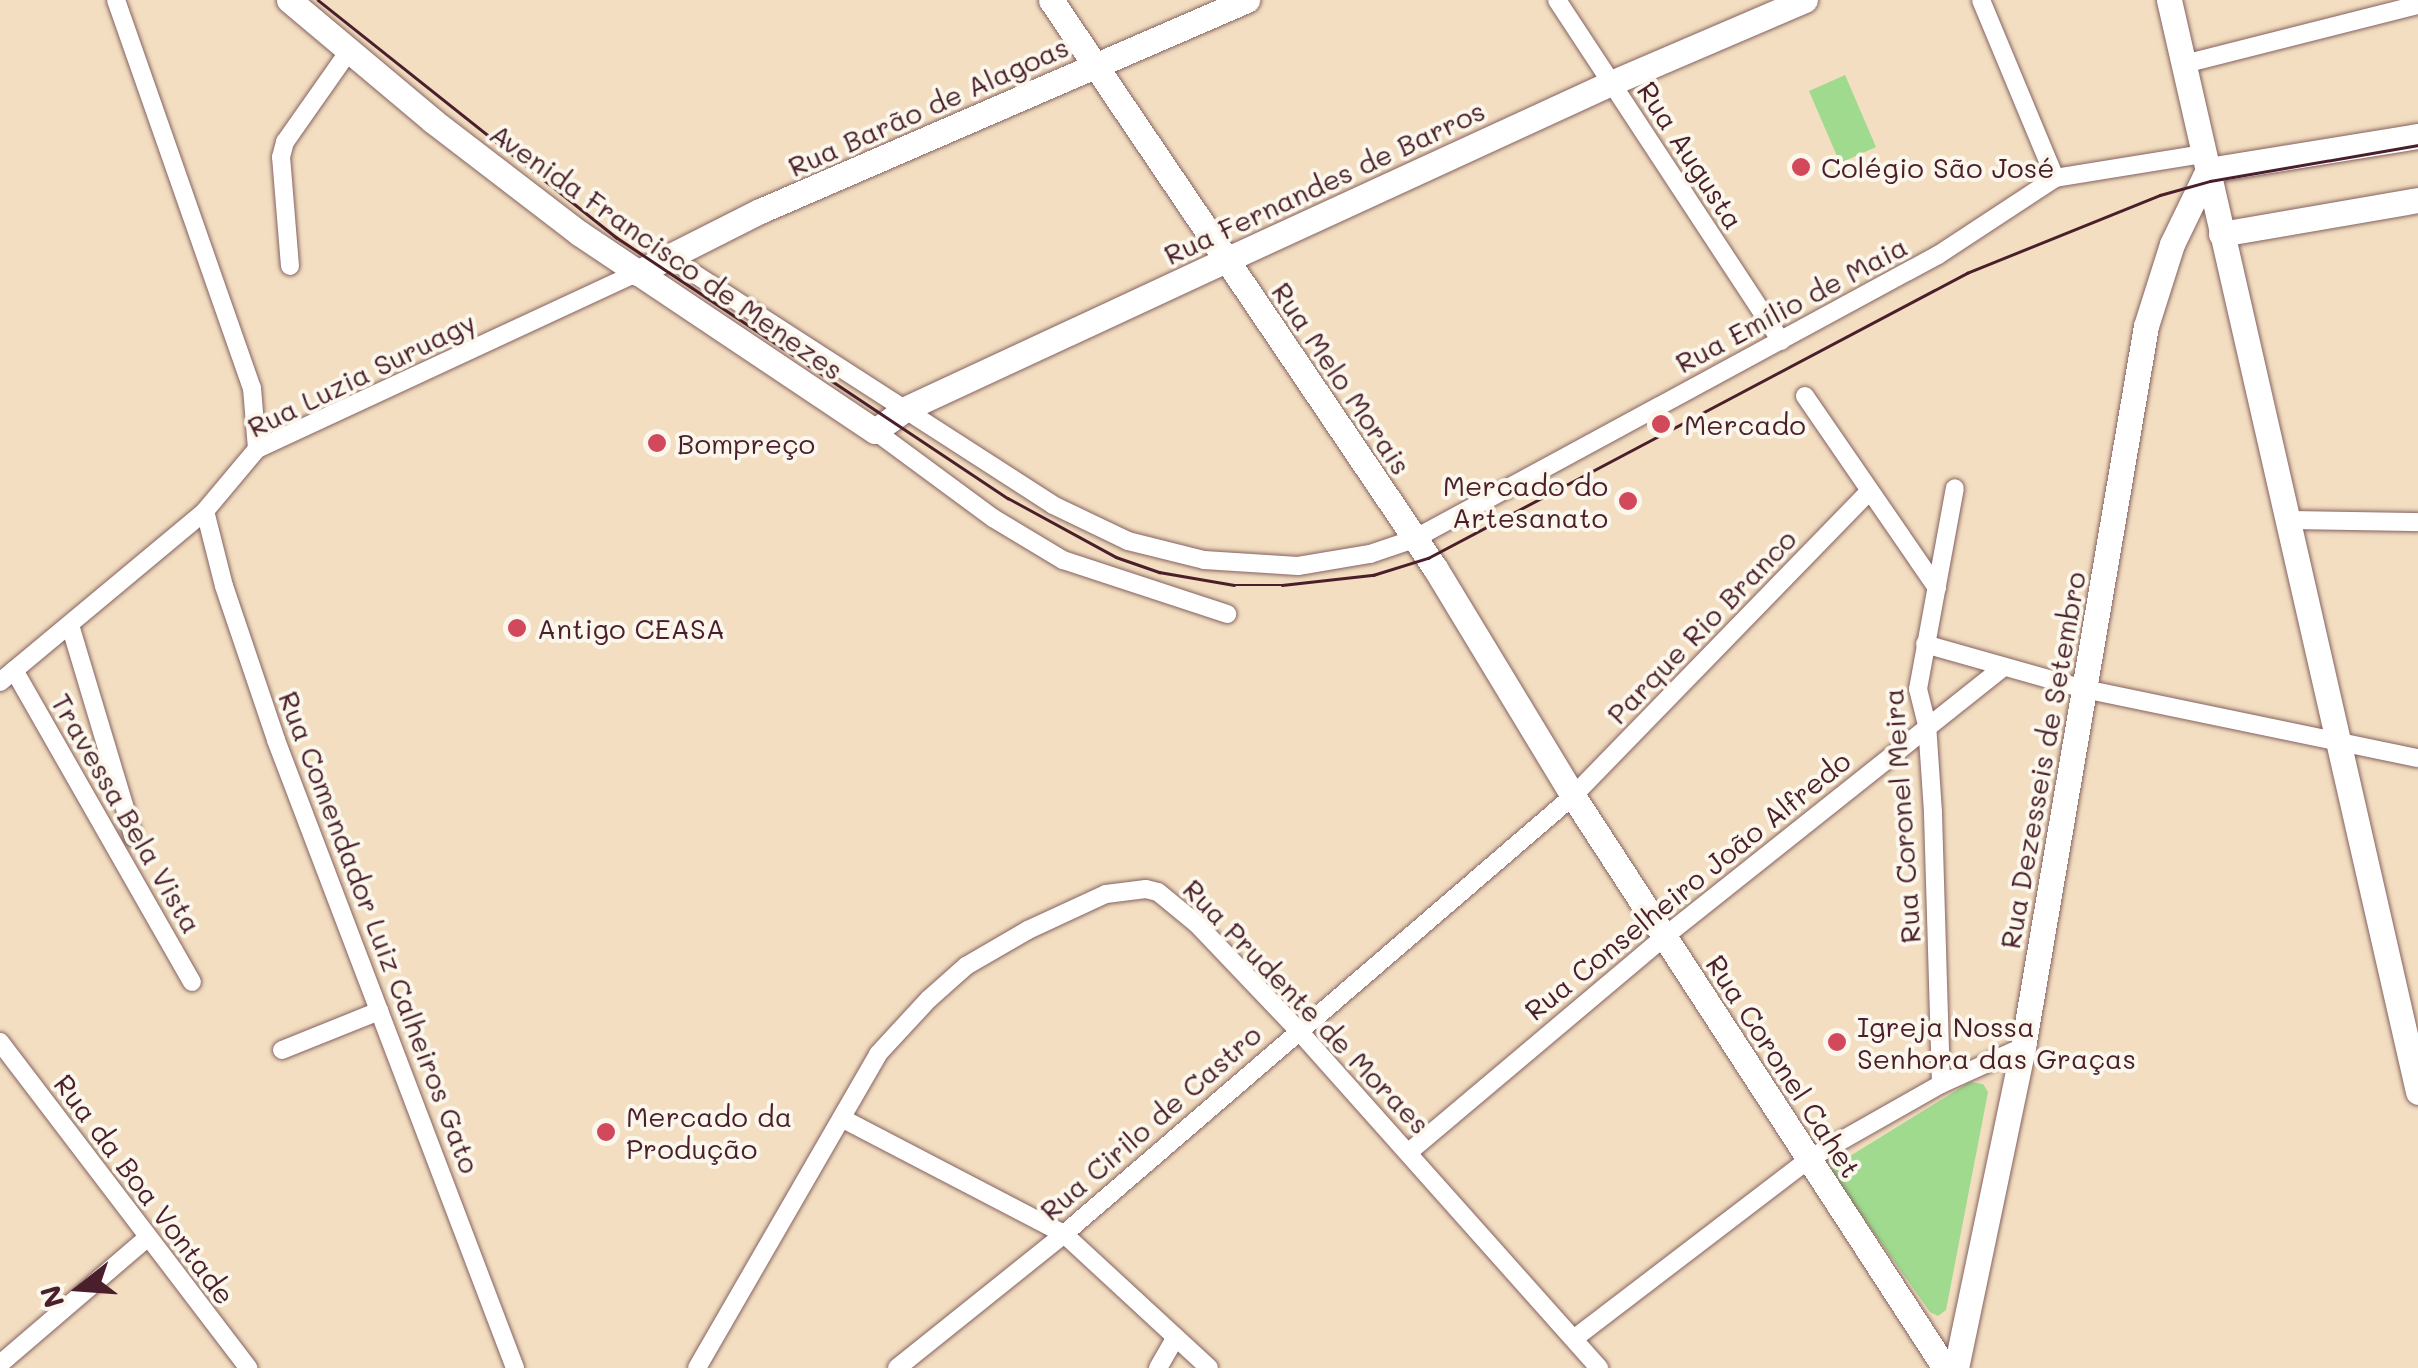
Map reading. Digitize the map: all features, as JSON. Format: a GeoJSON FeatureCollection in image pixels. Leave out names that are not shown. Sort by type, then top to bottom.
{"type":"FeatureCollection","features":[{"type":"Feature","properties":{"kind":"street"},"geometry":{"type":"LineString","coordinates":[[116,0],[252,388],[258,449]]}},
{"type":"Feature","properties":{"kind":"street","name":"Rua Melo Morais"},"geometry":{"type":"LineString","coordinates":[[1051,0],[1414,539],[1573,796]]}},
{"type":"Feature","properties":{"kind":"street","name":"Rua Barão de Alagoas"},"geometry":{"type":"LineString","coordinates":[[637,273],[760,211],[1247,0]]}},
{"type":"Feature","properties":{"kind":"street","name":"Rua Augusta"},"geometry":{"type":"LineString","coordinates":[[1557,0],[1780,341]]}},
{"type":"Feature","properties":{"kind":"street","name":"Rua Fernandes de Barros"},"geometry":{"type":"LineString","coordinates":[[875,432],[905,410],[1226,260],[1611,83],[1805,0]]}},
{"type":"Feature","properties":{"kind":"street"},"geometry":{"type":"LineString","coordinates":[[1982,0],[2054,178]]}},
{"type":"Feature","properties":{"kind":"street"},"geometry":{"type":"LineString","coordinates":[[2169,0],[2416,1077]]}},
{"type":"Feature","properties":{"kind":"street","name":"Avenida Francisco de Menezes"},"geometry":{"type":"LineString","coordinates":[[294,1],[433,122],[637,273],[875,432]]}},
{"type":"Feature","properties":{"kind":"street"},"geometry":{"type":"LineString","coordinates":[[2184,64],[2418,5]]}},
{"type":"Feature","properties":{"kind":"street"},"geometry":{"type":"LineString","coordinates":[[290,266],[281,156],[284,142],[350,51]]}},
{"type":"Feature","properties":{"kind":"street"},"geometry":{"type":"LineString","coordinates":[[2208,168],[2418,136]]}},
{"type":"Feature","properties":{"kind":"street","name":"Rua Emílio de Maia"},"geometry":{"type":"LineString","coordinates":[[670,258],[1053,505],[1128,541],[1204,560],[1298,566],[1370,554],[1414,539],[1938,256],[2054,178],[2208,168]]}},
{"type":"Feature","properties":{"kind":"street","name":"Rua Dezesseis de Setembro"},"geometry":{"type":"LineString","coordinates":[[1956,1368],[2023,1047],[2146,326],[2172,244],[2208,168]]}},
{"type":"Feature","properties":{"kind":"street"},"geometry":{"type":"LineString","coordinates":[[2221,234],[2418,200]]}},
{"type":"Feature","properties":{"kind":"street","name":"Rua Luzia Suruagy"},"geometry":{"type":"LineString","coordinates":[[7,676],[205,512],[258,449],[637,273]]}},
{"type":"Feature","properties":{"kind":"street"},"geometry":{"type":"LineString","coordinates":[[1805,396],[1868,494],[1937,588]]}},
{"type":"Feature","properties":{"kind":"street"},"geometry":{"type":"LineString","coordinates":[[875,432],[993,518],[1063,560],[1226,614]]}},
{"type":"Feature","properties":{"kind":"street","name":"Rua Coronel Meira"},"geometry":{"type":"LineString","coordinates":[[1941,1084],[1926,726],[1918,689],[1955,488]]}},
{"type":"Feature","properties":{"kind":"street","name":"Parque Rio Branco"},"geometry":{"type":"LineString","coordinates":[[1573,796],[1868,494]]}},
{"type":"Feature","properties":{"kind":"street","name":"Rua Comendador Luiz Calheiros Gato"},"geometry":{"type":"LineString","coordinates":[[205,512],[224,586],[276,740],[515,1368]]}},
{"type":"Feature","properties":{"kind":"street"},"geometry":{"type":"LineString","coordinates":[[2286,520],[2418,522]]}},
{"type":"Feature","properties":{"kind":"street"},"geometry":{"type":"LineString","coordinates":[[70,624],[134,838]]}},
{"type":"Feature","properties":{"kind":"street"},"geometry":{"type":"LineString","coordinates":[[1926,644],[2084,689],[2418,758]]}},
{"type":"Feature","properties":{"kind":"street","name":"Rua Conselheiro João Alfredo"},"geometry":{"type":"LineString","coordinates":[[1410,1151],[1664,937],[2003,668]]}},
{"type":"Feature","properties":{"kind":"street","name":"Travessa Bela Vista"},"geometry":{"type":"LineString","coordinates":[[7,676],[192,982]]}},
{"type":"Feature","properties":{"kind":"street","name":"Rua Coronel Cahet"},"geometry":{"type":"LineString","coordinates":[[1573,796],[1944,1368]]}},
{"type":"Feature","properties":{"kind":"street","name":"Rua Cirilo de Castro"},"geometry":{"type":"LineString","coordinates":[[898,1368],[1064,1234],[1573,796]]}},
{"type":"Feature","properties":{"kind":"street","name":"Rua Prudente de Moraes"},"geometry":{"type":"LineString","coordinates":[[697,1368],[878,1054],[929,998],[966,966],[1028,930],[1106,894],[1146,889],[1158,892],[1197,924],[1298,1030],[1410,1151],[1599,1368]]}},
{"type":"Feature","properties":{"kind":"street"},"geometry":{"type":"LineString","coordinates":[[282,1050],[379,1011]]}},
{"type":"Feature","properties":{"kind":"street","name":"Rua da Boa Vontade"},"geometry":{"type":"LineString","coordinates":[[0,1042],[248,1368]]}},
{"type":"Feature","properties":{"kind":"street"},"geometry":{"type":"LineString","coordinates":[[1575,1338],[1809,1159],[1941,1084],[2023,1047]]}},
{"type":"Feature","properties":{"kind":"street"},"geometry":{"type":"LineString","coordinates":[[843,1119],[1064,1234],[1209,1368]]}},
{"type":"Feature","properties":{"kind":"street"},"geometry":{"type":"LineString","coordinates":[[0,1364],[147,1238]]}},
{"type":"Feature","properties":{"kind":"street"},"geometry":{"type":"LineString","coordinates":[[1158,1368],[1175,1339]]}},
{"type":"Feature","properties":{"kind":"green space"},"geometry":{"type":"Polygon","coordinates":[[[1845,75],[1876,147],[1840,163],[1809,91],[1845,75]]]}},
{"type":"Feature","properties":{"kind":"green space"},"geometry":{"type":"Polygon","coordinates":[[[1970,1082],[1983,1084],[1988,1092],[1946,1310],[1938,1316],[1930,1312],[1829,1169],[1970,1082]]]}},
{"type":"Feature","properties":{"kind":"tram line"},"geometry":{"type":"LineString","coordinates":[[318,0],[616,237],[1008,498],[1116,557],[1159,572],[1234,585],[1282,585],[1373,575],[1428,558],[1967,273],[2160,195],[2210,181],[2418,145]]}},
{"type":"Feature","properties":{"kind":"place","name":"Colégio São José"},"geometry":{"type":"Point","coordinates":[1801,167]}},
{"type":"Feature","properties":{"kind":"place","name":"Mercado"},"geometry":{"type":"Point","coordinates":[1661,424]}},
{"type":"Feature","properties":{"kind":"place","name":"Bompreço"},"geometry":{"type":"Point","coordinates":[657,443]}},
{"type":"Feature","properties":{"kind":"place","name":"Mercado do Artesanato"},"geometry":{"type":"Point","coordinates":[1628,501]}},
{"type":"Feature","properties":{"kind":"place","name":"Antigo CEASA"},"geometry":{"type":"Point","coordinates":[517,628]}},
{"type":"Feature","properties":{"kind":"place","name":"Igreja Nossa Senhora das Graças"},"geometry":{"type":"Point","coordinates":[1837,1042]}},
{"type":"Feature","properties":{"kind":"place","name":"Mercado da Produção"},"geometry":{"type":"Point","coordinates":[606,1132]}}]}
